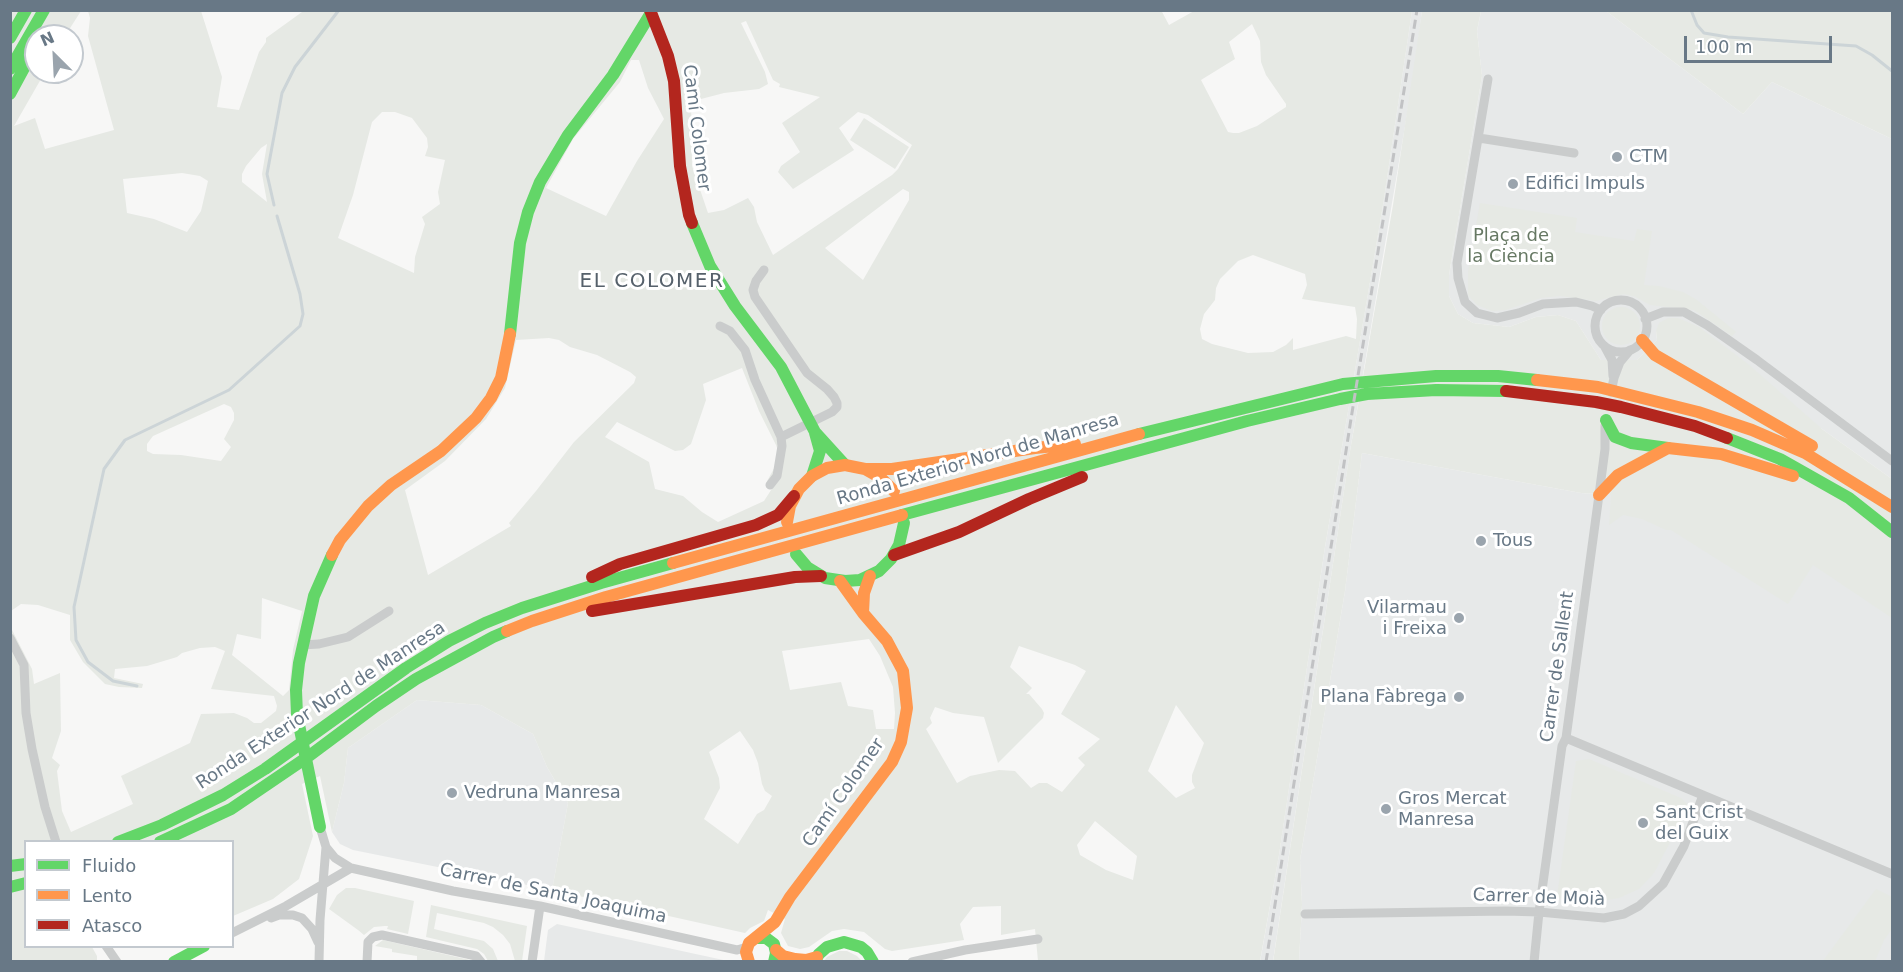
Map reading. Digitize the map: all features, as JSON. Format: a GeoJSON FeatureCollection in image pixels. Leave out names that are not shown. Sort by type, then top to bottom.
{"type":"FeatureCollection","features":[{"type":"Feature","properties":{"kind":"main road"},"geometry":{"type":"LineString","coordinates":[[10,38],[26,10]]}},
{"type":"Feature","properties":{"kind":"main road"},"geometry":{"type":"LineString","coordinates":[[10,69],[44,10]]}},
{"type":"Feature","properties":{"kind":"main road"},"geometry":{"type":"LineString","coordinates":[[49,24],[57,10]]}},
{"type":"Feature","properties":{"kind":"main road"},"geometry":{"type":"LineString","coordinates":[[321,826],[297,715],[297,679],[302,645],[314,596],[326,565],[346,532],[368,506],[391,485],[441,450],[476,418],[491,398],[501,378],[508,348],[520,243],[528,212],[540,183],[568,135],[613,75],[651,12]]}},
{"type":"Feature","properties":{"kind":"main road","name":"Camí Colomer"},"geometry":{"type":"LineString","coordinates":[[651,12],[668,56],[674,81],[680,166],[689,215],[710,266],[735,306],[781,367],[815,432],[845,465]]}},
{"type":"Feature","properties":{"kind":"main road"},"geometry":{"type":"LineString","coordinates":[[10,94],[24,68]]}},
{"type":"Feature","properties":{"kind":"main road"},"geometry":{"type":"LineString","coordinates":[[1642,340],[1655,355],[1665,362],[1878,485],[1893,500]]}},
{"type":"Feature","properties":{"kind":"main road","name":"Ronda Exterior Nord de Manresa"},"geometry":{"type":"LineString","coordinates":[[123,840],[162,825],[223,795],[265,769],[406,668],[449,641],[522,608],[602,582],[1120,439],[1342,384],[1436,376],[1498,376],[1598,387],[1698,412],[1752,430],[1804,453],[1893,507]]}},
{"type":"Feature","properties":{"kind":"main road","name":"Ronda Exterior Nord de Manresa"},"geometry":{"type":"LineString","coordinates":[[164,840],[231,809],[416,679],[493,637],[532,621],[682,575],[1247,421],[1367,394],[1436,390],[1499,390],[1596,402],[1695,426],[1780,459],[1849,498],[1893,532]]}},
{"type":"Feature","properties":{"kind":"main road"},"geometry":{"type":"LineString","coordinates":[[1606,420],[1615,437],[1631,443],[1721,454],[1778,470],[1849,498]]}},
{"type":"Feature","properties":{"kind":"main road","name":"Camí Colomer"},"geometry":{"type":"LineString","coordinates":[[812,476],[819,451],[815,432]]}},
{"type":"Feature","properties":{"kind":"main road"},"geometry":{"type":"LineString","coordinates":[[522,608],[620,564],[756,525],[778,515],[812,476],[827,468],[845,465],[865,469],[892,470],[1035,448],[1120,439]]}},
{"type":"Feature","properties":{"kind":"main road"},"geometry":{"type":"LineString","coordinates":[[894,555],[959,532],[1064,483],[1166,444]]}},
{"type":"Feature","properties":{"kind":"main road"},"geometry":{"type":"LineString","coordinates":[[1599,495],[1618,475],[1668,448]]}},
{"type":"Feature","properties":{"kind":"main road"},"geometry":{"type":"LineString","coordinates":[[865,469],[881,477],[894,491]]}},
{"type":"Feature","properties":{"kind":"main road"},"geometry":{"type":"LineString","coordinates":[[787,522],[794,496]]}},
{"type":"Feature","properties":{"kind":"main road"},"geometry":{"type":"LineString","coordinates":[[532,621],[795,577],[821,576],[850,581],[870,576],[884,567],[894,555],[901,540],[904,523]]}},
{"type":"Feature","properties":{"kind":"main road"},"geometry":{"type":"LineString","coordinates":[[796,554],[807,567],[821,576]]}},
{"type":"Feature","properties":{"kind":"main road"},"geometry":{"type":"LineString","coordinates":[[863,613],[864,593],[870,576]]}},
{"type":"Feature","properties":{"kind":"main road","name":"Camí Colomer"},"geometry":{"type":"LineString","coordinates":[[747,948],[775,922],[790,897],[892,762],[901,742],[907,708],[903,671],[887,641],[840,581]]}},
{"type":"Feature","properties":{"kind":"main road"},"geometry":{"type":"LineString","coordinates":[[775,922],[775,953]]}},
{"type":"Feature","properties":{"kind":"main road"},"geometry":{"type":"LineString","coordinates":[[758,938],[768,939],[775,953],[795,959],[815,959],[827,947],[844,942],[858,946],[875,960]]}},
{"type":"Feature","properties":{"kind":"main road"},"geometry":{"type":"LineString","coordinates":[[174,962],[200,948]]}},
{"type":"Feature","properties":{"kind":"main road"},"geometry":{"type":"LineString","coordinates":[[747,948],[746,954],[749,962]]}},
{"type":"Feature","properties":{"kind":"street"},"geometry":{"type":"LineString","coordinates":[[1488,79],[1457,262],[1458,278],[1465,302],[1477,313],[1497,318],[1543,304],[1576,302],[1601,310]]}},
{"type":"Feature","properties":{"kind":"street"},"geometry":{"type":"LineString","coordinates":[[1479,138],[1574,153]]}},
{"type":"Feature","properties":{"kind":"street"},"geometry":{"type":"LineString","coordinates":[[764,270],[756,281],[753,290],[755,297],[807,373],[834,397],[837,407],[832,412],[785,435]]}},
{"type":"Feature","properties":{"kind":"street"},"geometry":{"type":"LineString","coordinates":[[1623,301],[1635,305],[1645,319],[1646,330],[1642,340],[1630,350],[1615,351],[1605,346],[1599,340],[1595,327],[1596,318],[1601,310],[1611,303],[1623,301]]}},
{"type":"Feature","properties":{"kind":"street"},"geometry":{"type":"LineString","coordinates":[[1645,319],[1663,312],[1684,312],[1692,316],[1737,346],[1893,461]]}},
{"type":"Feature","properties":{"kind":"street"},"geometry":{"type":"LineString","coordinates":[[720,326],[730,331],[745,350],[755,380],[785,435],[777,476],[770,485]]}},
{"type":"Feature","properties":{"kind":"street","name":"Carrer de Sallent"},"geometry":{"type":"LineString","coordinates":[[1605,346],[1612,360],[1614,378]]}},
{"type":"Feature","properties":{"kind":"street","name":"Carrer de Sallent"},"geometry":{"type":"LineString","coordinates":[[1534,962],[1539,912],[1566,738],[1599,495],[1606,420],[1614,378],[1620,362],[1630,350]]}},
{"type":"Feature","properties":{"kind":"street"},"geometry":{"type":"LineString","coordinates":[[302,645],[319,644],[348,637],[389,611]]}},
{"type":"Feature","properties":{"kind":"street"},"geometry":{"type":"LineString","coordinates":[[10,638],[24,665],[26,713],[32,749],[45,807],[55,840]]}},
{"type":"Feature","properties":{"kind":"street"},"geometry":{"type":"LineString","coordinates":[[1566,738],[1893,874]]}},
{"type":"Feature","properties":{"kind":"street","name":"Carrer de Moià"},"geometry":{"type":"LineString","coordinates":[[1305,914],[1539,912],[1604,918],[1624,914],[1639,906],[1663,884],[1684,846],[1703,795]]}},
{"type":"Feature","properties":{"kind":"street"},"geometry":{"type":"LineString","coordinates":[[319,962],[326,847],[321,826]]}},
{"type":"Feature","properties":{"kind":"street","name":"Carrer de Santa Joaquima"},"geometry":{"type":"LineString","coordinates":[[326,847],[335,858],[351,868],[453,891],[540,906],[737,950],[747,948]]}},
{"type":"Feature","properties":{"kind":"street"},"geometry":{"type":"LineString","coordinates":[[234,932],[286,906],[351,868]]}},
{"type":"Feature","properties":{"kind":"street"},"geometry":{"type":"LineString","coordinates":[[532,962],[540,906]]}},
{"type":"Feature","properties":{"kind":"street"},"geometry":{"type":"LineString","coordinates":[[234,932],[279,915],[293,915],[306,921],[319,945]]}},
{"type":"Feature","properties":{"kind":"street"},"geometry":{"type":"LineString","coordinates":[[367,962],[368,942],[373,937],[382,935],[476,956],[481,962]]}},
{"type":"Feature","properties":{"kind":"street"},"geometry":{"type":"LineString","coordinates":[[912,962],[1038,939]]}},
{"type":"Feature","properties":{"kind":"street"},"geometry":{"type":"LineString","coordinates":[[107,948],[117,962]]}},
{"type":"Feature","properties":{"kind":"shaded area"},"geometry":{"type":"Polygon","coordinates":[[[1412,11],[1422,11],[1414,73],[1350,451],[1273,961],[1260,962],[1279,855],[1325,547],[1383,205],[1412,11]]]}},
{"type":"Feature","properties":{"kind":"shaded area"},"geometry":{"type":"Polygon","coordinates":[[[1481,11],[1606,11],[1743,114],[1772,82],[1892,139],[1892,479],[1822,429],[1656,331],[1657,340],[1637,360],[1601,360],[1576,321],[1558,315],[1536,317],[1509,327],[1473,323],[1458,314],[1449,296],[1449,275],[1482,76],[1477,31],[1481,11]]]}},
{"type":"Feature","properties":{"kind":"shaded area"},"geometry":{"type":"Polygon","coordinates":[[[1362,453],[1892,546],[1892,961],[1299,962],[1302,905],[1300,860],[1345,591],[1362,453]]]}},
{"type":"Feature","properties":{"kind":"shaded area","name":"Vedruna Manresa"},"geometry":{"type":"Polygon","coordinates":[[[417,700],[481,705],[533,734],[547,767],[568,803],[552,890],[353,850],[340,844],[332,832],[344,783],[348,748],[417,700]]]}},
{"type":"Feature","properties":{"kind":"shaded area"},"geometry":{"type":"Polygon","coordinates":[[[557,924],[728,961],[544,961],[548,930],[557,924]]]}},
{"type":"Feature","properties":{"kind":"green space"},"geometry":{"type":"Polygon","coordinates":[[[1161,10],[1169,25],[1194,11],[1412,11],[1383,205],[1325,547],[1279,855],[1260,961],[1038,961],[1035,929],[1001,935],[1001,906],[973,907],[960,924],[964,940],[892,951],[885,949],[864,932],[844,929],[832,931],[809,947],[800,949],[788,946],[781,933],[785,919],[768,910],[764,921],[745,933],[552,890],[568,803],[547,767],[533,734],[481,705],[417,700],[348,748],[344,783],[332,832],[320,776],[302,784],[313,836],[299,879],[273,899],[234,916],[234,840],[24,840],[24,948],[93,948],[97,961],[11,961],[10,626],[32,669],[34,684],[60,673],[61,731],[52,758],[60,765],[57,771],[62,811],[71,832],[133,804],[121,776],[190,743],[201,714],[234,713],[254,723],[261,723],[276,711],[277,706],[274,696],[211,689],[225,651],[215,647],[182,653],[177,657],[147,666],[115,669],[114,678],[143,684],[142,688],[105,684],[83,662],[70,640],[70,615],[38,605],[21,604],[11,611],[11,11],[81,11],[73,24],[24,24],[24,84],[38,84],[14,126],[35,118],[45,149],[114,130],[88,36],[90,18],[88,11],[201,11],[222,77],[217,107],[239,110],[266,38],[301,11],[1161,10]],[[746,21],[741,23],[765,72],[768,84],[759,89],[724,93],[701,99],[691,96],[692,166],[708,213],[724,210],[748,198],[754,207],[757,222],[773,255],[892,175],[912,145],[868,115],[858,112],[839,128],[854,150],[793,189],[778,172],[781,166],[800,152],[782,123],[820,97],[779,87],[780,84],[773,80],[746,21]],[[1252,24],[1229,42],[1235,59],[1201,80],[1228,132],[1239,133],[1257,126],[1286,107],[1286,104],[1266,75],[1261,62],[1260,41],[1252,24]],[[631,60],[620,82],[573,139],[546,188],[606,216],[664,119],[648,88],[639,60],[631,60]],[[382,112],[372,122],[353,195],[338,238],[414,273],[415,257],[425,224],[422,217],[440,204],[438,192],[445,160],[425,156],[428,147],[427,138],[412,118],[395,112],[382,112]],[[267,144],[246,166],[242,174],[242,182],[267,202],[262,174],[267,144]],[[182,173],[123,179],[127,213],[154,219],[187,232],[201,211],[208,181],[200,176],[182,173]],[[903,189],[825,248],[863,280],[909,200],[909,192],[903,189]],[[1253,255],[1238,261],[1220,279],[1216,288],[1215,300],[1204,314],[1200,329],[1202,339],[1212,344],[1248,353],[1273,352],[1293,338],[1293,350],[1346,336],[1356,339],[1355,307],[1302,299],[1307,285],[1305,274],[1253,255]],[[549,338],[516,340],[505,388],[486,419],[445,461],[405,490],[428,575],[511,526],[509,523],[574,442],[634,383],[636,377],[630,372],[597,355],[570,347],[559,340],[549,338]],[[742,368],[703,384],[706,400],[691,444],[683,450],[675,451],[617,422],[605,437],[649,462],[655,489],[683,496],[718,522],[764,501],[773,487],[766,483],[777,463],[779,453],[742,368]],[[224,404],[153,436],[147,444],[147,451],[153,454],[181,455],[221,461],[231,447],[224,439],[234,420],[234,413],[231,407],[224,404]],[[262,598],[261,639],[237,634],[232,655],[283,696],[289,690],[293,650],[302,611],[262,598]],[[869,639],[782,651],[790,690],[841,682],[848,706],[873,710],[876,729],[894,729],[893,687],[880,656],[869,639]],[[1019,646],[1010,667],[1032,688],[1026,694],[1029,694],[1044,713],[1043,718],[998,763],[984,717],[953,713],[935,707],[930,718],[932,723],[926,729],[957,783],[970,776],[999,770],[1015,771],[1031,788],[1039,783],[1047,783],[1062,792],[1085,765],[1078,758],[1100,739],[1061,714],[1086,671],[1019,646]],[[1176,705],[1148,771],[1176,798],[1195,788],[1192,775],[1204,743],[1176,705]],[[740,731],[709,752],[719,778],[720,788],[704,819],[738,844],[757,814],[764,810],[772,796],[765,791],[753,750],[740,731]],[[1095,821],[1077,845],[1080,855],[1106,870],[1133,880],[1137,856],[1095,821]]]}},
{"type":"Feature","properties":{"kind":"green space"},"geometry":{"type":"Polygon","coordinates":[[[1422,11],[1481,11],[1477,31],[1482,76],[1449,275],[1449,296],[1458,314],[1473,323],[1509,327],[1536,317],[1558,315],[1576,321],[1601,360],[1637,360],[1657,340],[1656,331],[1659,323],[1668,318],[1678,318],[1699,327],[1748,364],[1822,429],[1892,479],[1892,618],[1813,565],[1788,604],[1671,530],[1642,519],[1623,515],[1609,525],[1611,495],[1581,493],[1362,453],[1345,591],[1300,860],[1302,905],[1299,961],[1273,962],[1350,451],[1393,205],[1422,11]]]}},
{"type":"Feature","properties":{"kind":"green space"},"geometry":{"type":"Polygon","coordinates":[[[1606,11],[1892,11],[1892,139],[1772,82],[1743,114],[1606,11]]]}},
{"type":"Feature","properties":{"kind":"green space"},"geometry":{"type":"Polygon","coordinates":[[[864,118],[909,147],[895,169],[850,140],[864,118]]]}},
{"type":"Feature","properties":{"kind":"green space","name":"Plaça de la Ciència"},"geometry":{"type":"Polygon","coordinates":[[[1480,203],[1577,218],[1575,232],[1634,241],[1637,229],[1652,231],[1644,285],[1683,292],[1697,300],[1736,332],[1732,336],[1694,310],[1650,305],[1636,297],[1624,294],[1596,301],[1560,296],[1541,298],[1506,310],[1492,311],[1477,305],[1468,295],[1468,272],[1480,203]]]}},
{"type":"Feature","properties":{"kind":"green space"},"geometry":{"type":"Polygon","coordinates":[[[1621,307],[1628,308],[1634,313],[1639,319],[1639,333],[1634,339],[1628,344],[1621,345],[1614,344],[1608,339],[1603,333],[1602,326],[1603,319],[1608,313],[1614,308],[1621,307]]]}},
{"type":"Feature","properties":{"kind":"green space"},"geometry":{"type":"Polygon","coordinates":[[[1589,759],[1681,798],[1689,806],[1654,873],[1639,889],[1619,898],[1607,900],[1565,901],[1557,896],[1576,761],[1589,759]]]}},
{"type":"Feature","properties":{"kind":"green space"},"geometry":{"type":"Polygon","coordinates":[[[346,888],[414,901],[408,934],[387,929],[388,926],[385,926],[374,927],[364,935],[329,909],[337,895],[346,888]]]}},
{"type":"Feature","properties":{"kind":"green space"},"geometry":{"type":"Polygon","coordinates":[[[1876,889],[1892,897],[1892,929],[1884,940],[1875,961],[1823,961],[1876,889]]]}},
{"type":"Feature","properties":{"kind":"green space"},"geometry":{"type":"Polygon","coordinates":[[[431,905],[527,926],[522,961],[515,961],[510,944],[503,935],[484,923],[437,913],[434,929],[484,941],[493,949],[498,961],[488,961],[477,949],[426,937],[431,905]]]}},
{"type":"Feature","properties":{"kind":"green space"},"geometry":{"type":"Polygon","coordinates":[[[383,940],[473,961],[417,961],[417,956],[392,952],[392,949],[375,946],[383,940]]]}},
{"type":"Feature","properties":{"kind":"green space"},"geometry":{"type":"Polygon","coordinates":[[[839,951],[847,951],[862,961],[824,961],[839,951]]]}},
{"type":"Feature","properties":{"kind":"waterway"},"geometry":{"type":"LineString","coordinates":[[274,205],[267,174],[282,93],[295,67],[339,10]]}},
{"type":"Feature","properties":{"kind":"waterway"},"geometry":{"type":"LineString","coordinates":[[1691,10],[1697,25],[1704,33],[1728,37],[1856,46],[1892,71]]}},
{"type":"Feature","properties":{"kind":"waterway"},"geometry":{"type":"LineString","coordinates":[[137,686],[113,681],[88,662],[76,640],[74,607],[104,469],[125,440],[229,390],[300,326],[303,314],[300,294],[277,216]]}},
{"type":"Feature","properties":{"kind":"railway"},"geometry":{"type":"LineString","coordinates":[[1266,962],[1417,10]]}},
{"type":"Feature","properties":{"kind":"traffic: fast"},"geometry":{"type":"LineString","coordinates":[[10,38],[26,10]]}},
{"type":"Feature","properties":{"kind":"traffic: fast"},"geometry":{"type":"LineString","coordinates":[[10,69],[44,10]]}},
{"type":"Feature","properties":{"kind":"traffic: fast"},"geometry":{"type":"LineString","coordinates":[[510,334],[520,243],[528,212],[540,182],[568,135],[613,75],[651,13]]}},
{"type":"Feature","properties":{"kind":"traffic: fast"},"geometry":{"type":"LineString","coordinates":[[10,94],[24,68]]}},
{"type":"Feature","properties":{"kind":"traffic: fast"},"geometry":{"type":"LineString","coordinates":[[692,223],[710,266],[735,306],[781,367],[815,432],[845,465]]}},
{"type":"Feature","properties":{"kind":"traffic: fast"},"geometry":{"type":"LineString","coordinates":[[1139,434],[1343,384],[1436,376],[1498,376],[1537,380]]}},
{"type":"Feature","properties":{"kind":"traffic: fast"},"geometry":{"type":"LineString","coordinates":[[902,515],[1247,421],[1340,399],[1367,394],[1436,390],[1506,391]]}},
{"type":"Feature","properties":{"kind":"traffic: fast"},"geometry":{"type":"LineString","coordinates":[[1606,420],[1615,437],[1631,443],[1668,448]]}},
{"type":"Feature","properties":{"kind":"traffic: fast"},"geometry":{"type":"LineString","coordinates":[[812,476],[820,451],[815,433]]}},
{"type":"Feature","properties":{"kind":"traffic: fast"},"geometry":{"type":"LineString","coordinates":[[1727,438],[1780,459],[1849,498],[1892,532]]}},
{"type":"Feature","properties":{"kind":"traffic: fast"},"geometry":{"type":"LineString","coordinates":[[796,554],[807,567],[825,578],[845,581],[860,580],[879,571],[891,559],[899,545],[904,523]]}},
{"type":"Feature","properties":{"kind":"traffic: fast"},"geometry":{"type":"LineString","coordinates":[[320,827],[297,715],[296,690],[299,663],[314,596],[332,555]]}},
{"type":"Feature","properties":{"kind":"traffic: fast"},"geometry":{"type":"LineString","coordinates":[[123,840],[162,825],[223,795],[265,769],[406,668],[449,641],[522,608],[673,563]]}},
{"type":"Feature","properties":{"kind":"traffic: fast"},"geometry":{"type":"LineString","coordinates":[[164,840],[231,809],[416,679],[507,631]]}},
{"type":"Feature","properties":{"kind":"traffic: fast"},"geometry":{"type":"LineString","coordinates":[[10,866],[24,864]]}},
{"type":"Feature","properties":{"kind":"traffic: fast"},"geometry":{"type":"LineString","coordinates":[[10,887],[24,884]]}},
{"type":"Feature","properties":{"kind":"traffic: fast"},"geometry":{"type":"LineString","coordinates":[[757,938],[766,938],[774,944],[776,953],[774,962]]}},
{"type":"Feature","properties":{"kind":"traffic: fast"},"geometry":{"type":"LineString","coordinates":[[814,962],[827,947],[844,942],[861,947],[873,962]]}},
{"type":"Feature","properties":{"kind":"traffic: fast"},"geometry":{"type":"LineString","coordinates":[[174,962],[200,948]]}},
{"type":"Feature","properties":{"kind":"traffic: slow"},"geometry":{"type":"LineString","coordinates":[[332,555],[340,540],[368,506],[391,485],[441,451],[476,418],[491,398],[501,378],[510,334]]}},
{"type":"Feature","properties":{"kind":"traffic: slow"},"geometry":{"type":"LineString","coordinates":[[1642,340],[1655,355],[1812,446]]}},
{"type":"Feature","properties":{"kind":"traffic: slow"},"geometry":{"type":"LineString","coordinates":[[1537,380],[1598,387],[1698,412],[1752,430],[1805,453],[1892,507]]}},
{"type":"Feature","properties":{"kind":"traffic: slow"},"geometry":{"type":"LineString","coordinates":[[673,563],[1139,434]]}},
{"type":"Feature","properties":{"kind":"traffic: slow"},"geometry":{"type":"LineString","coordinates":[[865,469],[892,469],[1075,444]]}},
{"type":"Feature","properties":{"kind":"traffic: slow"},"geometry":{"type":"LineString","coordinates":[[1599,495],[1618,475],[1668,448],[1721,454],[1793,476]]}},
{"type":"Feature","properties":{"kind":"traffic: slow"},"geometry":{"type":"LineString","coordinates":[[787,522],[790,506],[799,489],[812,476],[827,468],[845,465],[865,469],[881,478],[894,491]]}},
{"type":"Feature","properties":{"kind":"traffic: slow"},"geometry":{"type":"LineString","coordinates":[[507,631],[606,597],[902,515]]}},
{"type":"Feature","properties":{"kind":"traffic: slow"},"geometry":{"type":"LineString","coordinates":[[863,613],[864,593],[870,576]]}},
{"type":"Feature","properties":{"kind":"traffic: slow"},"geometry":{"type":"LineString","coordinates":[[749,962],[746,952],[749,943],[775,922],[790,897],[892,762],[901,742],[907,708],[903,671],[887,641],[840,581]]}},
{"type":"Feature","properties":{"kind":"traffic: slow"},"geometry":{"type":"LineString","coordinates":[[776,950],[783,956],[795,959],[806,960],[817,957]]}},
{"type":"Feature","properties":{"kind":"traffic: jam"},"geometry":{"type":"LineString","coordinates":[[650,10],[668,56],[674,81],[680,166],[692,223]]}},
{"type":"Feature","properties":{"kind":"traffic: jam"},"geometry":{"type":"LineString","coordinates":[[1506,391],[1621,407],[1695,426],[1727,438]]}},
{"type":"Feature","properties":{"kind":"traffic: jam"},"geometry":{"type":"LineString","coordinates":[[894,555],[959,532],[1082,477]]}},
{"type":"Feature","properties":{"kind":"traffic: jam"},"geometry":{"type":"LineString","coordinates":[[592,577],[620,564],[756,525],[778,515],[794,496]]}},
{"type":"Feature","properties":{"kind":"traffic: jam"},"geometry":{"type":"LineString","coordinates":[[592,611],[795,577],[821,576]]}},
{"type":"Feature","properties":{"kind":"place","name":"CTM"},"geometry":{"type":"Point","coordinates":[1617,157]}},
{"type":"Feature","properties":{"kind":"place","name":"Edifici Impuls"},"geometry":{"type":"Point","coordinates":[1513,184]}},
{"type":"Feature","properties":{"kind":"place","name":"Tous"},"geometry":{"type":"Point","coordinates":[1481,541]}},
{"type":"Feature","properties":{"kind":"place","name":"Vilarmau i Freixa"},"geometry":{"type":"Point","coordinates":[1459,618]}},
{"type":"Feature","properties":{"kind":"place","name":"Plana Fàbrega"},"geometry":{"type":"Point","coordinates":[1459,697]}},
{"type":"Feature","properties":{"kind":"place","name":"Vedruna Manresa"},"geometry":{"type":"Point","coordinates":[452,793]}},
{"type":"Feature","properties":{"kind":"place","name":"Gros Mercat Manresa"},"geometry":{"type":"Point","coordinates":[1386,809]}},
{"type":"Feature","properties":{"kind":"place","name":"Sant Crist del Guix"},"geometry":{"type":"Point","coordinates":[1643,823]}},
{"type":"Feature","properties":{"kind":"district","name":"EL COLOMER"},"geometry":{"type":"Point","coordinates":[652,282]}}]}
